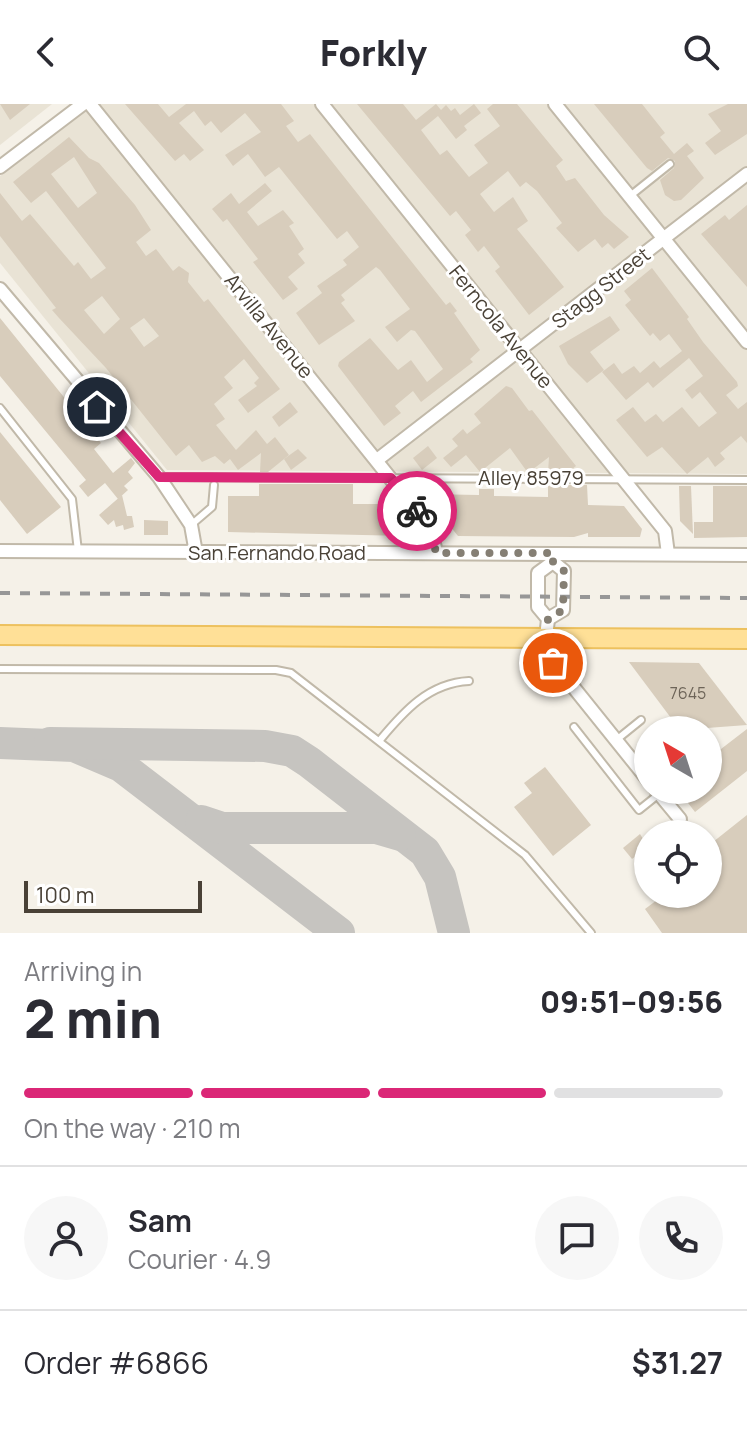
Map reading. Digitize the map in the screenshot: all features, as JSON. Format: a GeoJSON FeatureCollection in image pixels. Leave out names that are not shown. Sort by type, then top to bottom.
{"type":"FeatureCollection","features":[{"type":"Feature","properties":{"kind":"main road"},"geometry":{"type":"LineString","coordinates":[[0,635],[747,639]]}},
{"type":"Feature","properties":{"kind":"street"},"geometry":{"type":"LineString","coordinates":[[0,167],[83,104]]}},
{"type":"Feature","properties":{"kind":"street","name":"Arvilla Avenue"},"geometry":{"type":"LineString","coordinates":[[90,104],[431,529],[436,553]]}},
{"type":"Feature","properties":{"kind":"street","name":"Ferncola Avenue"},"geometry":{"type":"LineString","coordinates":[[322,104],[665,531],[668,554]]}},
{"type":"Feature","properties":{"kind":"street"},"geometry":{"type":"LineString","coordinates":[[555,104],[747,342]]}},
{"type":"Feature","properties":{"kind":"street","name":"Stagg Street"},"geometry":{"type":"LineString","coordinates":[[377,460],[747,174]]}},
{"type":"Feature","properties":{"kind":"street"},"geometry":{"type":"LineString","coordinates":[[0,289],[159,477],[191,525],[196,553]]}},
{"type":"Feature","properties":{"kind":"street","name":"San Fernando Road"},"geometry":{"type":"LineString","coordinates":[[0,551],[436,553],[553,558],[747,555]]}},
{"type":"Feature","properties":{"kind":"street"},"geometry":{"type":"LineString","coordinates":[[548,619],[563,610],[565,597],[564,571],[553,558],[538,573],[538,607],[548,619],[546,638],[553,663],[634,763]]}},
{"type":"Feature","properties":{"kind":"street"},"geometry":{"type":"LineString","coordinates":[[668,804],[680,819]]}},
{"type":"Feature","properties":{"kind":"lane"},"geometry":{"type":"LineString","coordinates":[[630,196],[670,164]]}},
{"type":"Feature","properties":{"kind":"lane"},"geometry":{"type":"LineString","coordinates":[[0,408],[72,499],[78,552]]}},
{"type":"Feature","properties":{"kind":"lane","name":"Alley 85979"},"geometry":{"type":"LineString","coordinates":[[159,477],[747,480]]}},
{"type":"Feature","properties":{"kind":"lane"},"geometry":{"type":"LineString","coordinates":[[191,525],[212,507],[214,485]]}},
{"type":"Feature","properties":{"kind":"lane"},"geometry":{"type":"LineString","coordinates":[[0,669],[276,670],[303,680],[532,861],[591,933]]}},
{"type":"Feature","properties":{"kind":"lane"},"geometry":{"type":"LineString","coordinates":[[380,740],[424,696],[441,685],[469,681]]}},
{"type":"Feature","properties":{"kind":"lane"},"geometry":{"type":"LineString","coordinates":[[615,741],[634,726]]}},
{"type":"Feature","properties":{"kind":"lane"},"geometry":{"type":"LineString","coordinates":[[574,727],[634,804]]}},
{"type":"Feature","properties":{"kind":"shaded area"},"geometry":{"type":"Polygon","coordinates":[[[0,104],[52,104],[0,145],[0,104]]]}},
{"type":"Feature","properties":{"kind":"shaded area"},"geometry":{"type":"Polygon","coordinates":[[[95,104],[747,104],[747,474],[167,470],[0,263],[0,176],[95,104]]]}},
{"type":"Feature","properties":{"kind":"building"},"geometry":{"type":"Polygon","coordinates":[[[0,104],[30,104],[10,120],[0,104]]]}},
{"type":"Feature","properties":{"kind":"building"},"geometry":{"type":"Polygon","coordinates":[[[125,104],[158,104],[169,117],[186,104],[281,104],[294,121],[286,126],[298,142],[310,134],[446,305],[450,302],[457,311],[454,313],[480,350],[470,359],[473,362],[421,402],[413,391],[395,406],[401,413],[384,426],[338,366],[339,362],[370,338],[398,370],[411,360],[427,382],[443,369],[415,331],[411,330],[397,342],[385,327],[410,309],[380,270],[376,267],[341,295],[345,300],[341,303],[355,321],[319,345],[296,313],[322,293],[317,286],[347,265],[343,260],[359,247],[347,231],[337,239],[279,167],[265,177],[248,154],[233,166],[225,155],[261,132],[245,113],[221,133],[211,121],[205,126],[194,111],[179,123],[204,150],[190,161],[184,154],[175,161],[125,104]]]}},
{"type":"Feature","properties":{"kind":"building"},"geometry":{"type":"Polygon","coordinates":[[[357,104],[403,104],[416,120],[436,104],[441,110],[446,105],[451,111],[455,108],[460,115],[474,104],[481,113],[464,126],[467,130],[456,139],[438,116],[421,130],[440,155],[447,150],[469,177],[488,163],[474,145],[500,126],[487,109],[493,104],[517,104],[563,160],[556,166],[566,181],[575,178],[604,215],[629,237],[614,249],[608,243],[602,248],[595,239],[578,252],[556,228],[562,223],[537,191],[526,182],[520,187],[508,171],[480,194],[494,212],[513,197],[528,221],[517,229],[564,287],[529,315],[495,271],[500,267],[484,246],[478,252],[465,235],[471,230],[456,211],[450,216],[357,104]]]}},
{"type":"Feature","properties":{"kind":"building"},"geometry":{"type":"Polygon","coordinates":[[[594,104],[642,104],[665,133],[660,137],[674,154],[687,143],[694,151],[687,156],[704,178],[681,200],[674,201],[665,195],[660,180],[674,168],[675,161],[668,158],[652,171],[647,168],[594,104]]]}},
{"type":"Feature","properties":{"kind":"building"},"geometry":{"type":"Polygon","coordinates":[[[728,104],[747,104],[747,134],[715,155],[705,143],[721,131],[708,114],[728,104]]]}},
{"type":"Feature","properties":{"kind":"building"},"geometry":{"type":"Polygon","coordinates":[[[69,137],[89,158],[99,163],[135,205],[151,230],[136,242],[146,256],[156,249],[173,271],[179,266],[189,273],[188,282],[204,302],[208,299],[280,389],[248,413],[238,400],[257,386],[254,383],[259,378],[244,359],[224,377],[233,388],[214,404],[225,419],[216,425],[236,450],[256,430],[267,444],[275,437],[289,455],[268,472],[260,472],[261,453],[238,470],[230,459],[224,464],[215,456],[202,462],[189,445],[176,456],[106,368],[52,310],[56,308],[0,236],[0,193],[22,221],[30,214],[74,266],[78,262],[91,279],[106,268],[46,191],[31,203],[13,182],[69,137]],[[74,157],[51,174],[78,208],[97,193],[74,157]],[[102,296],[84,310],[104,334],[120,319],[102,296]],[[144,318],[130,328],[144,347],[159,336],[144,318]]]}},
{"type":"Feature","properties":{"kind":"building"},"geometry":{"type":"Polygon","coordinates":[[[265,183],[272,191],[247,212],[258,226],[283,210],[294,223],[289,226],[304,249],[298,254],[305,263],[288,277],[298,289],[283,300],[253,262],[258,259],[227,219],[223,222],[212,209],[231,193],[239,204],[265,183]]]}},
{"type":"Feature","properties":{"kind":"building"},"geometry":{"type":"Polygon","coordinates":[[[747,205],[747,287],[701,234],[725,215],[729,220],[747,205]]]}},
{"type":"Feature","properties":{"kind":"building"},"geometry":{"type":"Polygon","coordinates":[[[652,268],[689,317],[687,319],[703,342],[737,382],[738,386],[726,395],[738,409],[747,402],[747,443],[741,436],[720,453],[725,459],[715,467],[708,457],[687,474],[662,447],[647,457],[616,420],[633,407],[645,422],[656,414],[663,422],[682,407],[699,427],[717,413],[700,392],[692,399],[685,390],[703,376],[689,358],[653,388],[648,382],[626,400],[602,372],[614,363],[622,374],[634,366],[640,373],[654,361],[660,368],[682,351],[669,334],[660,341],[653,333],[650,336],[625,305],[631,300],[624,291],[652,268]]]}},
{"type":"Feature","properties":{"kind":"building"},"geometry":{"type":"Polygon","coordinates":[[[610,316],[620,330],[590,352],[604,370],[587,383],[568,364],[559,346],[610,316]]]}},
{"type":"Feature","properties":{"kind":"building"},"geometry":{"type":"Polygon","coordinates":[[[0,318],[101,443],[94,449],[113,473],[131,458],[135,463],[128,472],[133,478],[124,486],[128,490],[118,499],[105,483],[88,497],[79,486],[86,480],[0,376],[0,318]]]}},
{"type":"Feature","properties":{"kind":"building"},"geometry":{"type":"Polygon","coordinates":[[[506,386],[512,388],[529,411],[532,410],[576,466],[567,473],[548,473],[549,457],[528,473],[510,448],[480,472],[466,455],[451,467],[443,458],[458,446],[452,439],[463,429],[467,434],[481,423],[474,414],[506,386]]]}},
{"type":"Feature","properties":{"kind":"building"},"geometry":{"type":"Polygon","coordinates":[[[290,402],[298,412],[279,427],[272,417],[290,402]]]}},
{"type":"Feature","properties":{"kind":"building"},"geometry":{"type":"Polygon","coordinates":[[[0,432],[61,507],[27,534],[0,500],[0,432]]]}},
{"type":"Feature","properties":{"kind":"building"},"geometry":{"type":"Polygon","coordinates":[[[428,446],[437,458],[422,470],[413,458],[428,446]]]}},
{"type":"Feature","properties":{"kind":"building"},"geometry":{"type":"Polygon","coordinates":[[[298,449],[307,458],[291,470],[284,459],[298,449]]]}},
{"type":"Feature","properties":{"kind":"building"},"geometry":{"type":"Polygon","coordinates":[[[259,484],[353,484],[353,504],[390,504],[409,528],[406,536],[228,532],[228,496],[259,496],[259,484]]]}},
{"type":"Feature","properties":{"kind":"building"},"geometry":{"type":"Polygon","coordinates":[[[548,485],[587,485],[588,505],[624,506],[642,529],[640,537],[588,537],[588,533],[574,537],[458,536],[424,494],[479,495],[479,489],[494,489],[494,496],[548,497],[548,485]]]}},
{"type":"Feature","properties":{"kind":"building"},"geometry":{"type":"Polygon","coordinates":[[[679,486],[691,486],[693,534],[680,521],[679,486]]]}},
{"type":"Feature","properties":{"kind":"building"},"geometry":{"type":"Polygon","coordinates":[[[713,486],[747,486],[747,537],[694,538],[694,522],[713,522],[713,486]]]}},
{"type":"Feature","properties":{"kind":"building"},"geometry":{"type":"Polygon","coordinates":[[[122,495],[127,516],[132,516],[134,527],[124,530],[123,525],[116,527],[114,520],[108,525],[99,515],[122,495]]]}},
{"type":"Feature","properties":{"kind":"building"},"geometry":{"type":"Polygon","coordinates":[[[144,520],[168,521],[168,535],[144,535],[144,520]]]}},
{"type":"Feature","properties":{"kind":"building"},"geometry":{"type":"Polygon","coordinates":[[[629,662],[699,663],[747,725],[722,727],[722,716],[670,716],[629,662]]]}},
{"type":"Feature","properties":{"kind":"building"},"geometry":{"type":"Polygon","coordinates":[[[747,729],[747,771],[722,791],[722,748],[747,729]]]}},
{"type":"Feature","properties":{"kind":"building"},"geometry":{"type":"Polygon","coordinates":[[[545,767],[591,825],[553,856],[514,807],[532,793],[524,783],[545,767]]]}},
{"type":"Feature","properties":{"kind":"building"},"geometry":{"type":"Polygon","coordinates":[[[689,804],[705,804],[695,812],[689,804]]]}},
{"type":"Feature","properties":{"kind":"building"},"geometry":{"type":"Polygon","coordinates":[[[747,815],[747,933],[662,933],[646,908],[722,908],[722,835],[747,815]]]}},
{"type":"Feature","properties":{"kind":"building"},"geometry":{"type":"Polygon","coordinates":[[[634,839],[634,858],[632,859],[623,848],[634,839]]]}},
{"type":"Feature","properties":{"kind":"taxiway"},"geometry":{"type":"LineString","coordinates":[[0,743],[74,746],[121,766],[339,933]]}},
{"type":"Feature","properties":{"kind":"taxiway"},"geometry":{"type":"LineString","coordinates":[[50,743],[265,746],[292,751],[425,852],[440,877],[454,933]]}},
{"type":"Feature","properties":{"kind":"taxiway"},"geometry":{"type":"LineString","coordinates":[[201,821],[222,828],[376,828],[400,835]]}},
{"type":"Feature","properties":{"kind":"railway"},"geometry":{"type":"LineString","coordinates":[[0,593],[747,598]]}},
{"type":"Feature","properties":{"kind":"way so far"},"geometry":{"type":"LineString","coordinates":[[417,511],[431,529],[436,553],[553,553],[553,562],[564,571],[565,597],[563,610],[548,619],[546,638],[553,663]]}},
{"type":"Feature","properties":{"kind":"route"},"geometry":{"type":"LineString","coordinates":[[97,407],[126,436],[159,477],[391,478],[417,511]]}}]}
